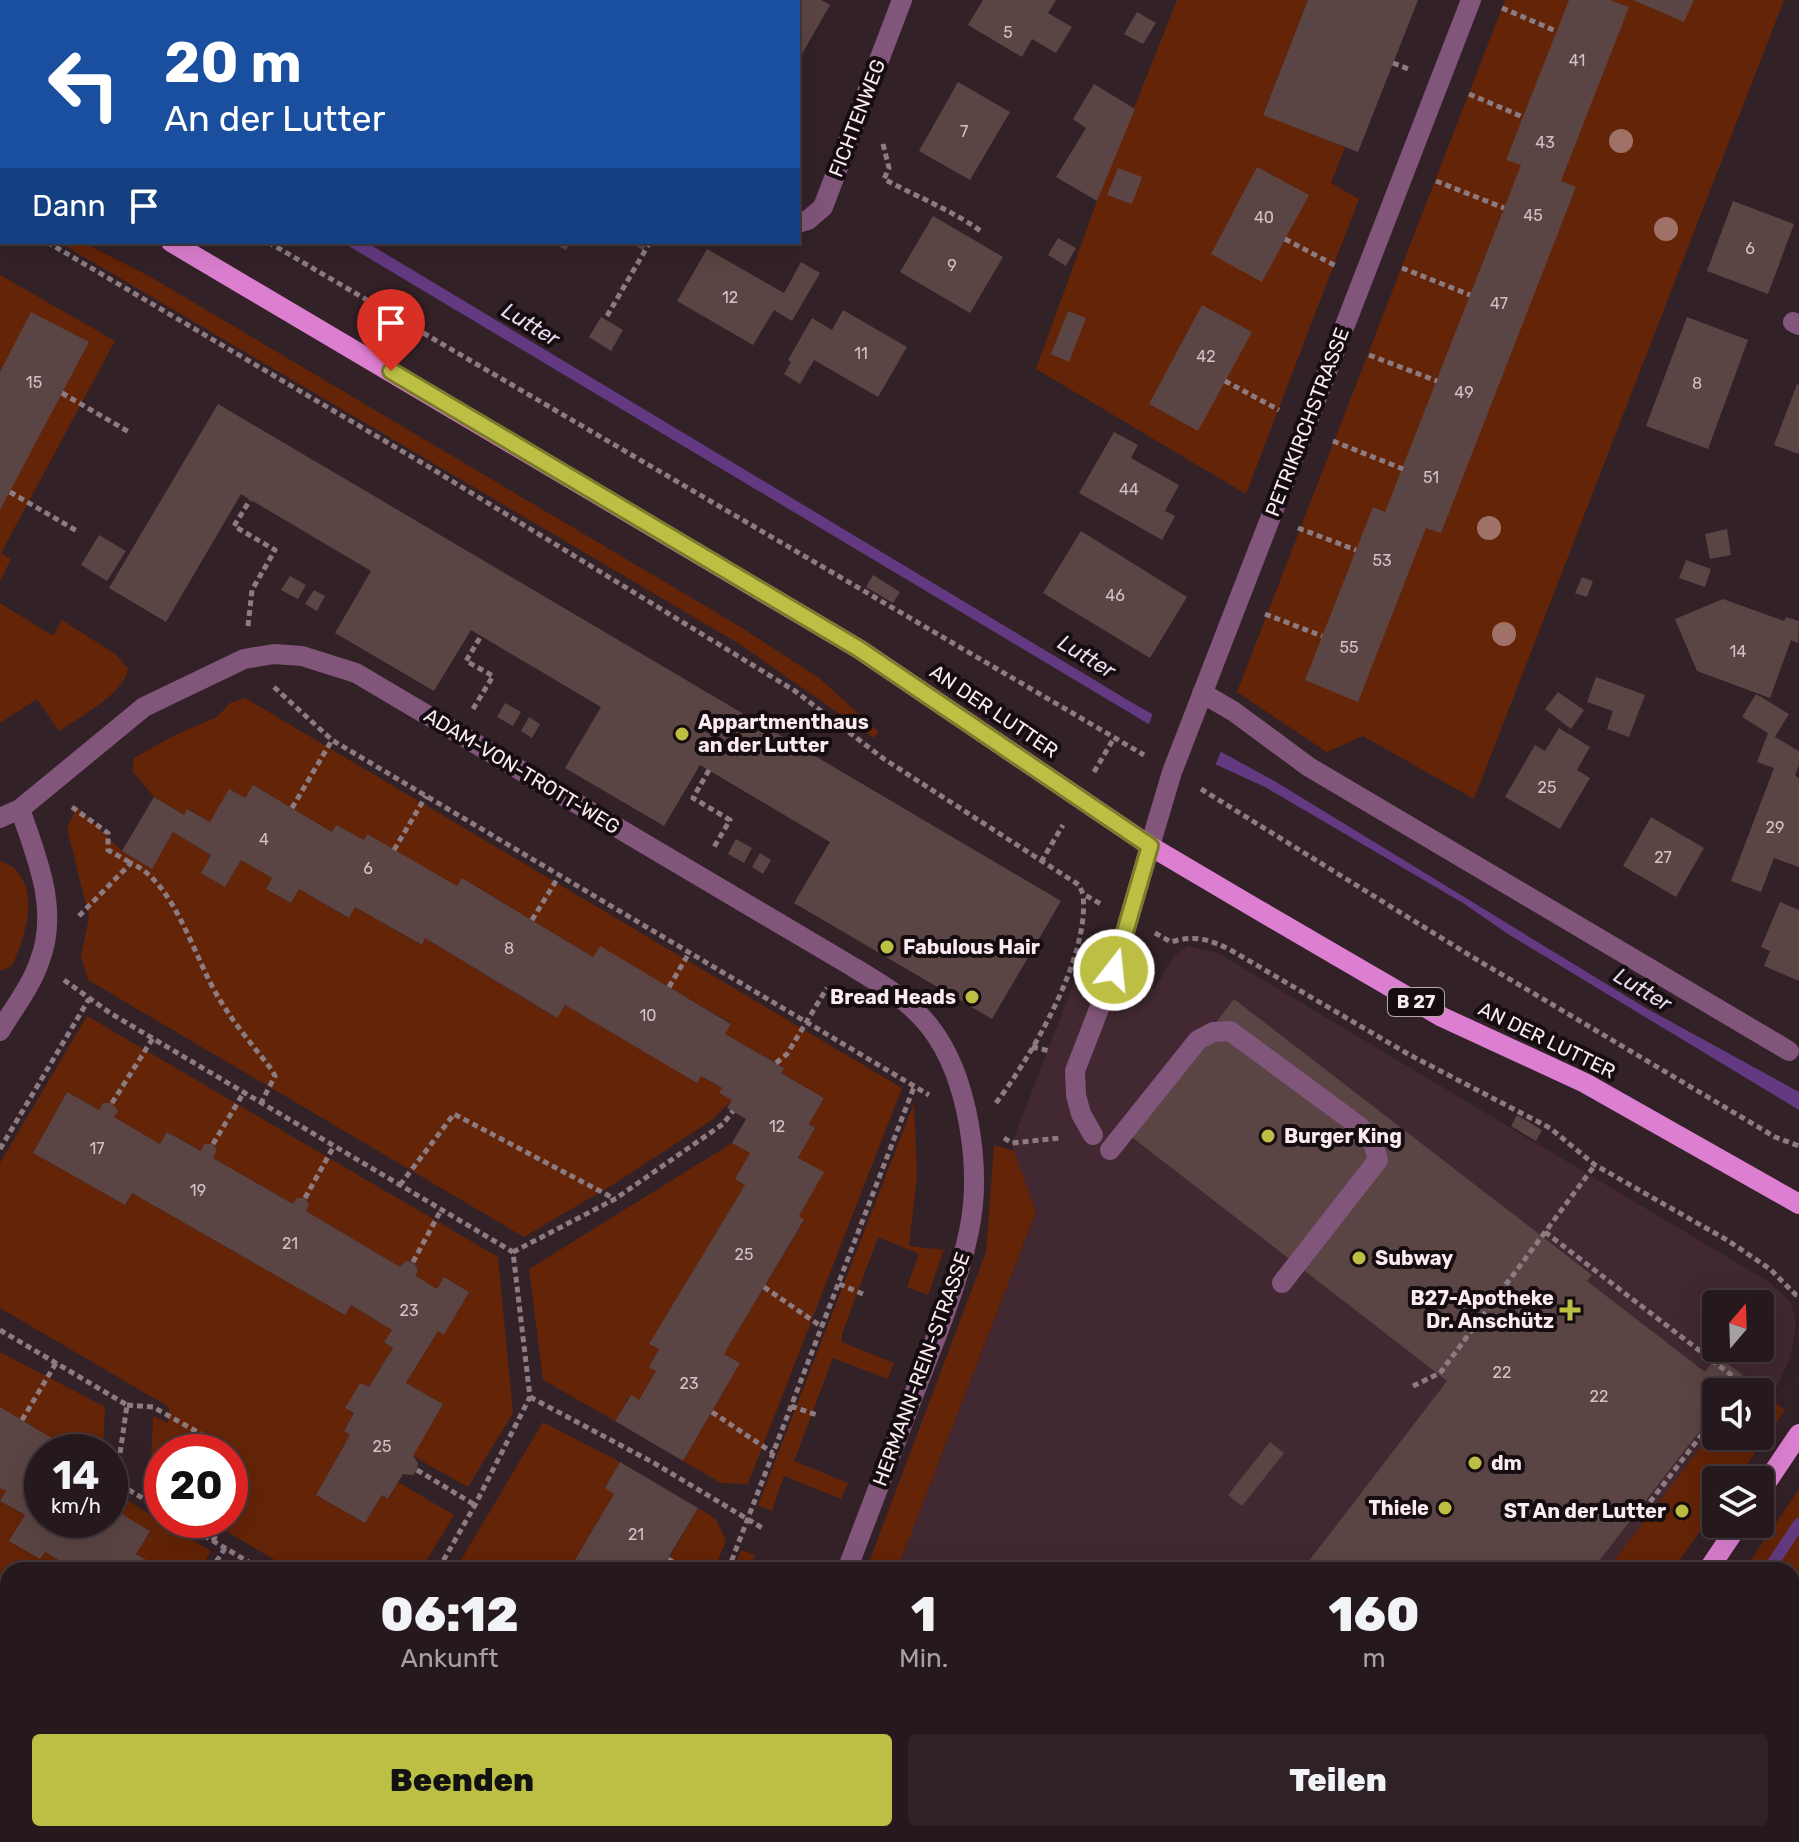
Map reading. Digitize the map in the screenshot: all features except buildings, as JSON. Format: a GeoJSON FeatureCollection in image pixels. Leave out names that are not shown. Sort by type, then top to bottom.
{"type":"FeatureCollection","features":[{"type":"Feature","properties":{"kind":"main road","name":"AN DER LUTTER"},"geometry":{"type":"LineString","coordinates":[[174,244],[859,649],[1150,846],[1442,1017],[1594,1088],[1799,1204]]}},
{"type":"Feature","properties":{"kind":"main road"},"geometry":{"type":"LineString","coordinates":[[1780,1192],[1799,1213]]}},
{"type":"Feature","properties":{"kind":"main road"},"geometry":{"type":"LineString","coordinates":[[1774,1471],[1799,1434]]}},
{"type":"Feature","properties":{"kind":"main road"},"geometry":{"type":"LineString","coordinates":[[1713,1562],[1730,1538]]}},
{"type":"Feature","properties":{"kind":"street","name":"FICHTENWEG"},"geometry":{"type":"LineString","coordinates":[[800,222],[808,220],[823,207],[902,0]]}},
{"type":"Feature","properties":{"kind":"street","name":"PETRIKIRCHSTRASSE"},"geometry":{"type":"LineString","coordinates":[[1093,1135],[1081,1114],[1075,1071],[1114,970],[1174,767],[1471,0]]}},
{"type":"Feature","properties":{"kind":"street","name":"ADAM-VON-TROTT-WEG"},"geometry":{"type":"LineString","coordinates":[[0,818],[20,809],[144,707],[244,659],[274,654],[302,656],[356,673],[892,991],[915,1009],[932,1029],[958,1081],[968,1116]]}},
{"type":"Feature","properties":{"kind":"street"},"geometry":{"type":"LineString","coordinates":[[1199,700],[1233,711],[1309,767],[1789,1051]]}},
{"type":"Feature","properties":{"kind":"street"},"geometry":{"type":"LineString","coordinates":[[0,1031],[40,961],[50,915],[40,867],[20,809]]}},
{"type":"Feature","properties":{"kind":"street"},"geometry":{"type":"LineString","coordinates":[[1110,1150],[1198,1040],[1213,1032],[1230,1031],[1359,1126],[1373,1142],[1378,1160],[1282,1283]]}},
{"type":"Feature","properties":{"kind":"street","name":"HERMANN-REIN-STRASSE"},"geometry":{"type":"LineString","coordinates":[[850,1562],[948,1304],[970,1229],[972,1158],[968,1116]]}},
{"type":"Feature","properties":{"kind":"path"},"geometry":{"type":"LineString","coordinates":[[1495,5],[1556,31]]}},
{"type":"Feature","properties":{"kind":"path"},"geometry":{"type":"LineString","coordinates":[[858,117],[878,127],[889,168],[884,179],[926,202],[944,208],[982,232]]}},
{"type":"Feature","properties":{"kind":"path"},"geometry":{"type":"LineString","coordinates":[[1405,169],[1504,208]]}},
{"type":"Feature","properties":{"kind":"path"},"geometry":{"type":"LineString","coordinates":[[1285,239],[1363,277]]}},
{"type":"Feature","properties":{"kind":"path"},"geometry":{"type":"LineString","coordinates":[[50,244],[429,467],[795,691],[884,759],[1079,885],[1086,916],[1070,973],[1032,1047],[1005,1091],[980,1123],[914,1087],[332,740],[244,659]]}},
{"type":"Feature","properties":{"kind":"path"},"geometry":{"type":"LineString","coordinates":[[271,244],[1174,767],[1469,955],[1775,1137],[1799,1146]]}},
{"type":"Feature","properties":{"kind":"path"},"geometry":{"type":"LineString","coordinates":[[607,316],[649,244]]}},
{"type":"Feature","properties":{"kind":"path"},"geometry":{"type":"LineString","coordinates":[[1372,256],[1470,295]]}},
{"type":"Feature","properties":{"kind":"path"},"geometry":{"type":"LineString","coordinates":[[1338,344],[1437,381]]}},
{"type":"Feature","properties":{"kind":"path"},"geometry":{"type":"LineString","coordinates":[[62,393],[129,432]]}},
{"type":"Feature","properties":{"kind":"path"},"geometry":{"type":"LineString","coordinates":[[10,492],[77,531]]}},
{"type":"Feature","properties":{"kind":"path"},"geometry":{"type":"LineString","coordinates":[[250,500],[234,526],[275,550],[252,590]]}},
{"type":"Feature","properties":{"kind":"path"},"geometry":{"type":"LineString","coordinates":[[1271,517],[1356,550]]}},
{"type":"Feature","properties":{"kind":"path"},"geometry":{"type":"LineString","coordinates":[[1238,603],[1322,636]]}},
{"type":"Feature","properties":{"kind":"path"},"geometry":{"type":"LineString","coordinates":[[471,712],[493,676],[466,661],[481,636]]}},
{"type":"Feature","properties":{"kind":"path"},"geometry":{"type":"LineString","coordinates":[[292,808],[332,740]]}},
{"type":"Feature","properties":{"kind":"path"},"geometry":{"type":"LineString","coordinates":[[709,770],[693,798],[730,820],[710,853]]}},
{"type":"Feature","properties":{"kind":"path"},"geometry":{"type":"LineString","coordinates":[[46,787],[108,833],[108,850],[145,869],[165,894],[218,999],[275,1076],[261,1103]]}},
{"type":"Feature","properties":{"kind":"path"},"geometry":{"type":"LineString","coordinates":[[394,850],[426,796]]}},
{"type":"Feature","properties":{"kind":"path"},"geometry":{"type":"LineString","coordinates":[[50,915],[81,916],[131,863]]}},
{"type":"Feature","properties":{"kind":"path"},"geometry":{"type":"LineString","coordinates":[[532,920],[559,876]]}},
{"type":"Feature","properties":{"kind":"path"},"geometry":{"type":"LineString","coordinates":[[1083,894],[1171,942],[1189,936],[1229,949],[1408,1054],[1550,1128],[1595,1165],[1727,1240],[1770,1269],[1799,1296]]}},
{"type":"Feature","properties":{"kind":"path"},"geometry":{"type":"LineString","coordinates":[[669,987],[689,953]]}},
{"type":"Feature","properties":{"kind":"path"},"geometry":{"type":"LineString","coordinates":[[40,961],[89,999],[513,1252]]}},
{"type":"Feature","properties":{"kind":"path"},"geometry":{"type":"LineString","coordinates":[[776,1063],[787,1054],[843,961]]}},
{"type":"Feature","properties":{"kind":"path"},"geometry":{"type":"LineString","coordinates":[[0,1149],[89,999]]}},
{"type":"Feature","properties":{"kind":"path"},"geometry":{"type":"LineString","coordinates":[[112,1103],[153,1038]]}},
{"type":"Feature","properties":{"kind":"path"},"geometry":{"type":"LineString","coordinates":[[731,1562],[914,1087]]}},
{"type":"Feature","properties":{"kind":"path"},"geometry":{"type":"LineString","coordinates":[[213,1144],[244,1092]]}},
{"type":"Feature","properties":{"kind":"path"},"geometry":{"type":"LineString","coordinates":[[513,1252],[615,1199],[723,1124],[733,1111]]}},
{"type":"Feature","properties":{"kind":"path"},"geometry":{"type":"LineString","coordinates":[[399,1185],[454,1114],[615,1199]]}},
{"type":"Feature","properties":{"kind":"path"},"geometry":{"type":"LineString","coordinates":[[1012,1143],[1093,1135]]}},
{"type":"Feature","properties":{"kind":"path"},"geometry":{"type":"LineString","coordinates":[[305,1198],[334,1146]]}},
{"type":"Feature","properties":{"kind":"path"},"geometry":{"type":"LineString","coordinates":[[1413,1386],[1440,1373],[1595,1165]]}},
{"type":"Feature","properties":{"kind":"path"},"geometry":{"type":"LineString","coordinates":[[413,1262],[442,1210]]}},
{"type":"Feature","properties":{"kind":"path"},"geometry":{"type":"LineString","coordinates":[[1545,1232],[1735,1378]]}},
{"type":"Feature","properties":{"kind":"path"},"geometry":{"type":"LineString","coordinates":[[443,1562],[530,1397],[513,1252]]}},
{"type":"Feature","properties":{"kind":"path"},"geometry":{"type":"LineString","coordinates":[[839,1284],[863,1294]]}},
{"type":"Feature","properties":{"kind":"path"},"geometry":{"type":"LineString","coordinates":[[764,1287],[822,1327]]}},
{"type":"Feature","properties":{"kind":"path"},"geometry":{"type":"LineString","coordinates":[[0,1330],[127,1405],[153,1407],[201,1434]]}},
{"type":"Feature","properties":{"kind":"path"},"geometry":{"type":"LineString","coordinates":[[22,1420],[56,1363]]}},
{"type":"Feature","properties":{"kind":"path"},"geometry":{"type":"LineString","coordinates":[[530,1397],[654,1463],[764,1529]]}},
{"type":"Feature","properties":{"kind":"path"},"geometry":{"type":"LineString","coordinates":[[123,1434],[127,1405]]}},
{"type":"Feature","properties":{"kind":"path"},"geometry":{"type":"LineString","coordinates":[[791,1406],[817,1415]]}},
{"type":"Feature","properties":{"kind":"path"},"geometry":{"type":"LineString","coordinates":[[712,1412],[773,1453]]}},
{"type":"Feature","properties":{"kind":"path"},"geometry":{"type":"LineString","coordinates":[[1650,1502],[1702,1434]]}},
{"type":"Feature","properties":{"kind":"path"},"geometry":{"type":"LineString","coordinates":[[417,1470],[475,1505]]}},
{"type":"Feature","properties":{"kind":"path"},"geometry":{"type":"LineString","coordinates":[[208,1538],[249,1562]]}},
{"type":"Feature","properties":{"kind":"path"},"geometry":{"type":"LineString","coordinates":[[216,1562],[225,1548]]}},
{"type":"Feature","properties":{"kind":"path"},"geometry":{"type":"LineString","coordinates":[[668,1559],[673,1562]]}},
{"type":"Feature","properties":{"kind":"shaded area"},"geometry":{"type":"Polygon","coordinates":[[[1177,0],[1308,0],[1263,114],[1345,147],[1331,183],[1359,199],[1246,494],[1036,369],[1097,201],[1177,0]]]}},
{"type":"Feature","properties":{"kind":"shaded area"},"geometry":{"type":"Polygon","coordinates":[[[1505,0],[1784,0],[1474,799],[1363,736],[1327,752],[1237,692],[1505,0]]]}},
{"type":"Feature","properties":{"kind":"shaded area"},"geometry":{"type":"Polygon","coordinates":[[[62,244],[86,244],[149,276],[739,626],[819,678],[879,732],[874,738],[741,645],[62,244]]]}},
{"type":"Feature","properties":{"kind":"shaded area"},"geometry":{"type":"Polygon","coordinates":[[[345,244],[369,244],[1136,705],[1276,782],[1644,1007],[1799,1092],[1799,1110],[1508,934],[1463,903],[1265,787],[1217,765],[345,244]]]}},
{"type":"Feature","properties":{"kind":"shaded area"},"geometry":{"type":"Polygon","coordinates":[[[0,275],[115,341],[1,553],[11,559],[0,581],[0,275]]]}},
{"type":"Feature","properties":{"kind":"shaded area"},"geometry":{"type":"Polygon","coordinates":[[[0,603],[53,636],[62,620],[115,654],[128,668],[119,687],[100,704],[59,731],[37,699],[0,723],[0,603]]]}},
{"type":"Feature","properties":{"kind":"shaded area"},"geometry":{"type":"Polygon","coordinates":[[[245,698],[902,1088],[748,1484],[721,1483],[683,1461],[740,1363],[724,1354],[804,1221],[799,1216],[823,1172],[798,1158],[815,1128],[809,1124],[824,1098],[781,1073],[783,1067],[725,1034],[731,1023],[600,947],[593,957],[462,878],[457,886],[367,835],[364,840],[336,825],[332,832],[253,785],[245,798],[210,822],[188,809],[184,815],[154,797],[132,771],[134,758],[175,735],[217,717],[230,703],[245,698]]]}},
{"type":"Feature","properties":{"kind":"shaded area"},"geometry":{"type":"Polygon","coordinates":[[[77,807],[122,851],[152,868],[173,832],[211,855],[201,873],[225,887],[241,860],[272,878],[266,889],[291,903],[299,889],[348,918],[355,907],[421,945],[425,938],[556,1018],[565,1005],[696,1082],[701,1076],[722,1088],[720,1093],[732,1100],[712,1120],[614,1184],[524,1237],[88,980],[81,956],[89,917],[67,828],[77,807]]]}},
{"type":"Feature","properties":{"kind":"shaded area"},"geometry":{"type":"Polygon","coordinates":[[[0,860],[15,869],[23,881],[27,892],[28,918],[12,966],[0,971],[0,860]]]}},
{"type":"Feature","properties":{"kind":"shaded area"},"geometry":{"type":"Polygon","coordinates":[[[1188,946],[1218,953],[1769,1282],[1791,1302],[1796,1324],[1790,1358],[1774,1393],[1774,1378],[1702,1378],[1702,1445],[1613,1562],[900,1562],[1036,1213],[1012,1143],[1080,967],[1154,989],[1174,956],[1188,946]]]}},
{"type":"Feature","properties":{"kind":"shaded area"},"geometry":{"type":"Polygon","coordinates":[[[87,1016],[498,1257],[513,1413],[468,1487],[413,1456],[443,1404],[406,1383],[438,1331],[444,1334],[469,1292],[445,1277],[437,1289],[416,1276],[418,1269],[413,1262],[405,1261],[400,1267],[306,1211],[309,1205],[293,1204],[213,1158],[217,1150],[213,1144],[204,1144],[201,1151],[168,1132],[160,1144],[114,1117],[112,1103],[103,1103],[99,1110],[67,1092],[33,1153],[125,1205],[132,1193],[345,1315],[351,1305],[392,1330],[384,1342],[393,1348],[369,1387],[346,1408],[354,1413],[344,1431],[350,1435],[316,1495],[365,1523],[382,1495],[389,1499],[398,1482],[454,1515],[426,1562],[278,1562],[238,1538],[248,1538],[248,1434],[152,1434],[153,1416],[168,1423],[169,1407],[0,1308],[0,1163],[87,1016]]]}},
{"type":"Feature","properties":{"kind":"shaded area"},"geometry":{"type":"Polygon","coordinates":[[[914,1103],[917,1176],[909,1246],[944,1250],[928,1295],[907,1287],[919,1254],[878,1237],[842,1334],[842,1342],[894,1363],[888,1379],[833,1358],[794,1461],[848,1483],[841,1499],[784,1476],[772,1511],[758,1505],[914,1103]]]}},
{"type":"Feature","properties":{"kind":"shaded area"},"geometry":{"type":"Polygon","coordinates":[[[732,1143],[750,1153],[735,1179],[745,1185],[650,1344],[659,1349],[649,1366],[656,1371],[639,1400],[630,1395],[615,1421],[543,1380],[529,1269],[732,1143]]]}},
{"type":"Feature","properties":{"kind":"shaded area"},"geometry":{"type":"Polygon","coordinates":[[[994,1145],[1014,1151],[1036,1212],[900,1562],[869,1562],[986,1252],[994,1145]]]}},
{"type":"Feature","properties":{"kind":"shaded area"},"geometry":{"type":"Polygon","coordinates":[[[0,1352],[105,1407],[104,1434],[45,1434],[0,1407],[0,1352]]]}},
{"type":"Feature","properties":{"kind":"shaded area"},"geometry":{"type":"Polygon","coordinates":[[[1774,1402],[1785,1410],[1774,1426],[1774,1402]]]}},
{"type":"Feature","properties":{"kind":"shaded area"},"geometry":{"type":"Polygon","coordinates":[[[543,1422],[620,1462],[605,1488],[614,1494],[574,1562],[460,1562],[543,1422]]]}},
{"type":"Feature","properties":{"kind":"shaded area"},"geometry":{"type":"Polygon","coordinates":[[[1702,1445],[1702,1450],[1757,1450],[1746,1466],[1702,1466],[1702,1528],[1679,1562],[1613,1562],[1702,1445]]]}},
{"type":"Feature","properties":{"kind":"shaded area"},"geometry":{"type":"Polygon","coordinates":[[[1799,1489],[1799,1562],[1749,1562],[1766,1538],[1774,1538],[1774,1526],[1799,1489]]]}},
{"type":"Feature","properties":{"kind":"shaded area"},"geometry":{"type":"Polygon","coordinates":[[[0,1501],[24,1514],[10,1541],[40,1559],[45,1552],[62,1562],[0,1562],[0,1501]]]}},
{"type":"Feature","properties":{"kind":"shaded area"},"geometry":{"type":"Polygon","coordinates":[[[128,1501],[144,1511],[144,1538],[189,1538],[211,1551],[205,1562],[148,1562],[126,1538],[128,1501]]]}},
{"type":"Feature","properties":{"kind":"shaded area"},"geometry":{"type":"Polygon","coordinates":[[[698,1508],[716,1519],[726,1541],[717,1562],[667,1562],[698,1508]]]}},
{"type":"Feature","properties":{"kind":"shaded area"},"geometry":{"type":"Polygon","coordinates":[[[741,1550],[755,1555],[753,1562],[736,1562],[741,1550]]]}},
{"type":"Feature","properties":{"kind":"pier"},"geometry":{"type":"Polygon","coordinates":[[[1154,710],[1222,749],[1214,768],[1148,727],[1154,710]]]}},
{"type":"Feature","properties":{"kind":"waterway"},"geometry":{"type":"LineString","coordinates":[[1773,1562],[1799,1524]]}},
{"type":"Feature","properties":{"kind":"place","name":"Appartmenthaus an der Lutter"},"geometry":{"type":"Point","coordinates":[682,734]}},
{"type":"Feature","properties":{"kind":"place","name":"Fabulous Hair"},"geometry":{"type":"Point","coordinates":[887,947]}},
{"type":"Feature","properties":{"kind":"place","name":"Bread Heads"},"geometry":{"type":"Point","coordinates":[972,997]}},
{"type":"Feature","properties":{"kind":"place","name":"Burger King"},"geometry":{"type":"Point","coordinates":[1268,1136]}},
{"type":"Feature","properties":{"kind":"place","name":"Subway"},"geometry":{"type":"Point","coordinates":[1359,1258]}},
{"type":"Feature","properties":{"kind":"place","name":"B27-Apotheke Dr. Anschütz"},"geometry":{"type":"Point","coordinates":[1570,1310]}},
{"type":"Feature","properties":{"kind":"place","name":"dm"},"geometry":{"type":"Point","coordinates":[1475,1463]}},
{"type":"Feature","properties":{"kind":"place","name":"Thiele"},"geometry":{"type":"Point","coordinates":[1445,1508]}},
{"type":"Feature","properties":{"kind":"place","name":"ST An der Lutter"},"geometry":{"type":"Point","coordinates":[1682,1511]}},
{"type":"Feature","properties":{"kind":"route"},"geometry":{"type":"LineString","coordinates":[[391,371],[859,649],[1150,846],[1114,970]]}},
{"type":"Feature","properties":{"kind":"water label","name":"Lutter"},"geometry":{"type":"Point","coordinates":[531,324]}},
{"type":"Feature","properties":{"kind":"water label","name":"Lutter"},"geometry":{"type":"Point","coordinates":[1087,656]}},
{"type":"Feature","properties":{"kind":"water label","name":"Lutter"},"geometry":{"type":"Point","coordinates":[1643,989]}}]}
